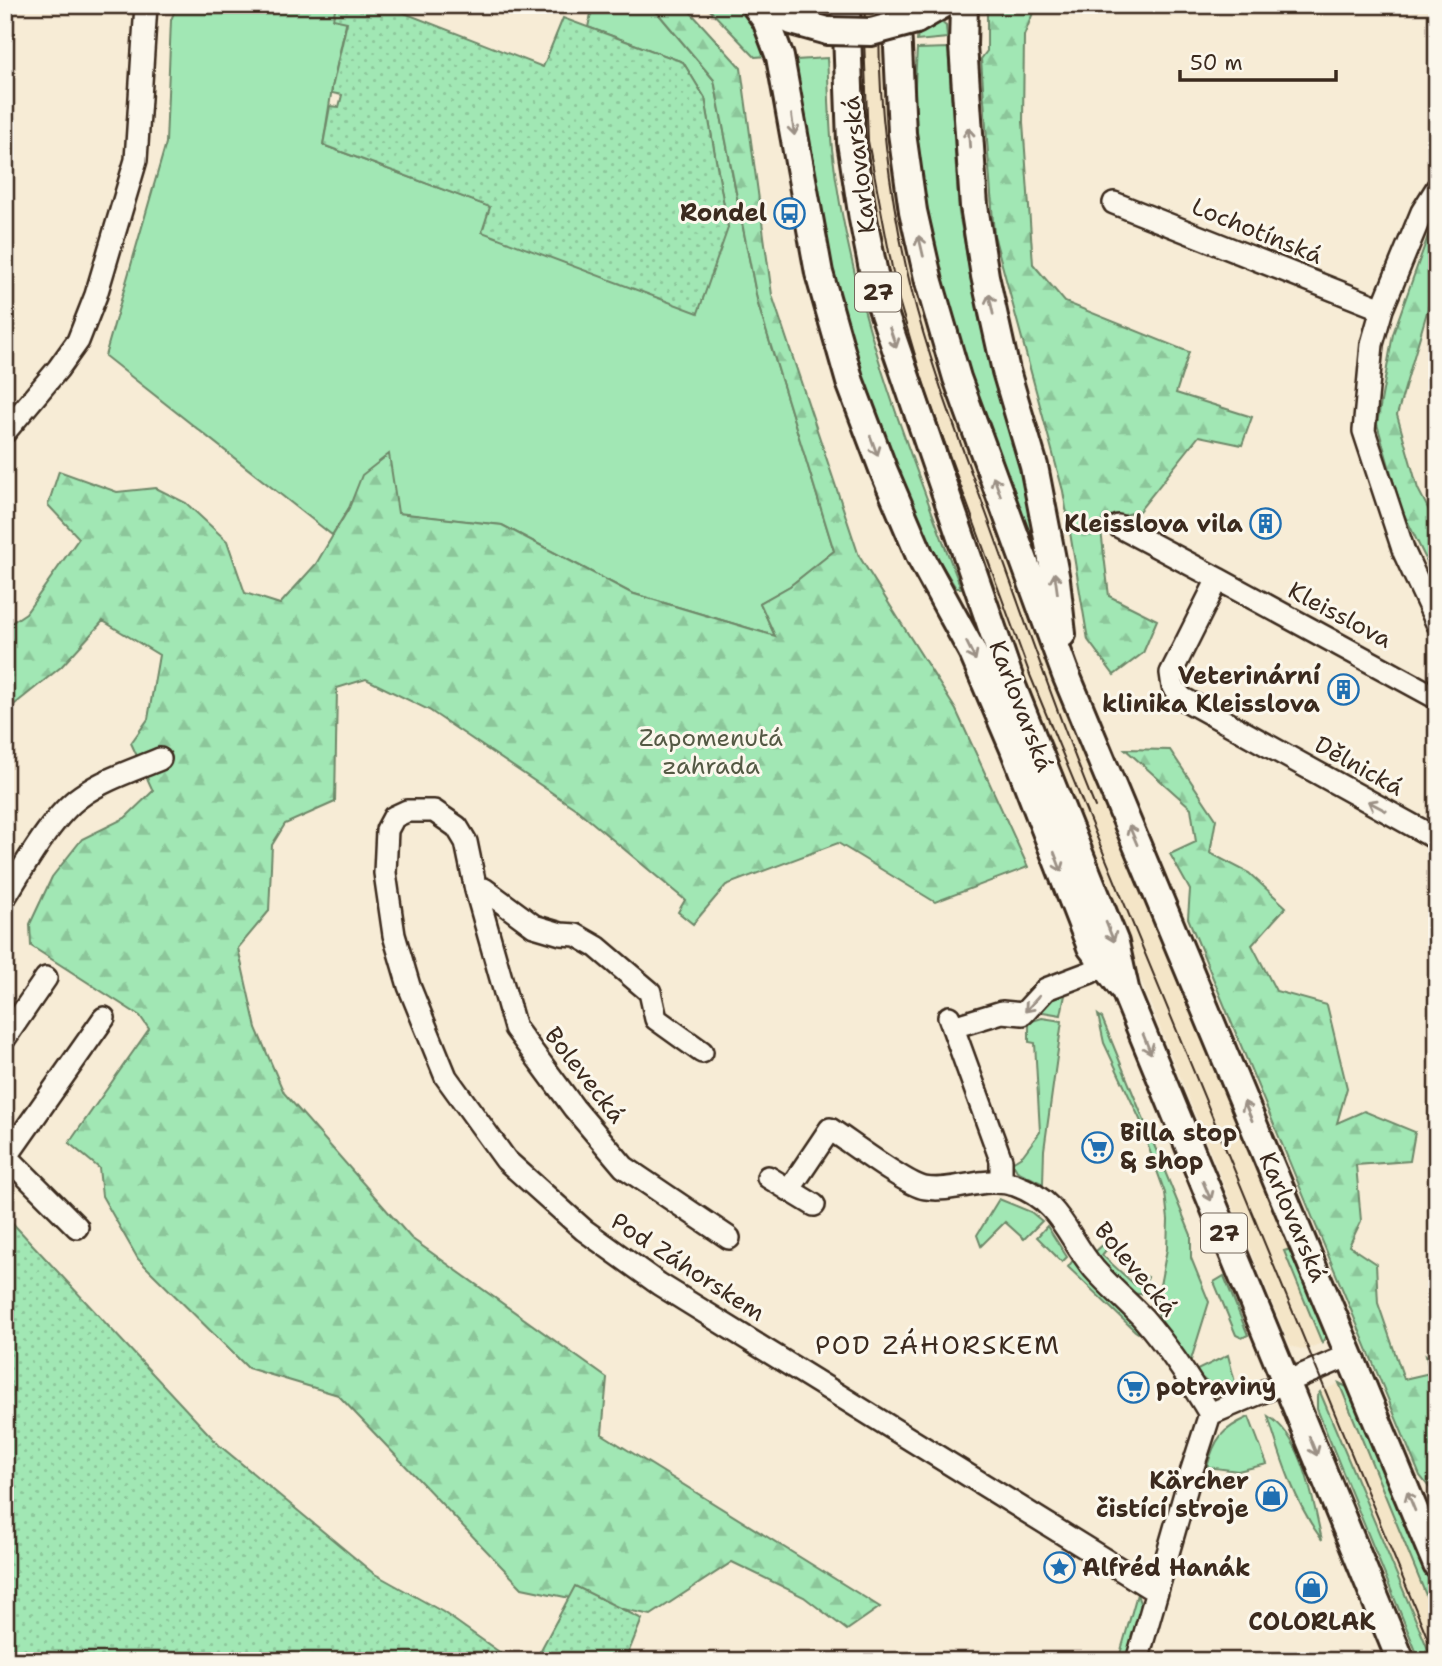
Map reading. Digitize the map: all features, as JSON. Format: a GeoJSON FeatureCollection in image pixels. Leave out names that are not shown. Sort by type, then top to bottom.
{"type":"FeatureCollection","features":[{"type":"Feature","properties":{"kind":"main road"},"geometry":{"type":"LineString","coordinates":[[755,5],[766,20],[780,57],[819,273],[850,382],[920,556],[972,651],[1014,748],[1091,947],[1126,993]]}},
{"type":"Feature","properties":{"kind":"main road"},"geometry":{"type":"LineString","coordinates":[[764,5],[792,21],[828,31],[871,32],[906,13],[942,5]]}},
{"type":"Feature","properties":{"kind":"main road","name":"Karlovarská"},"geometry":{"type":"LineString","coordinates":[[846,5],[852,142],[863,219],[879,299],[1012,686],[1115,943],[1126,993],[1401,1661]]}},
{"type":"Feature","properties":{"kind":"main road"},"geometry":{"type":"LineString","coordinates":[[964,5],[963,45],[978,229],[985,276],[1003,357],[1034,466],[1046,524],[1056,580],[1066,675]]}},
{"type":"Feature","properties":{"kind":"main road","name":"Karlovarská"},"geometry":{"type":"LineString","coordinates":[[906,13],[902,133],[913,211],[929,282],[957,378],[1066,675],[1437,1564]]}},
{"type":"Feature","properties":{"kind":"street"},"geometry":{"type":"LineString","coordinates":[[5,432],[78,341],[96,295],[136,160],[146,5]]}},
{"type":"Feature","properties":{"kind":"street"},"geometry":{"type":"LineString","coordinates":[[1437,188],[1422,212],[1382,309],[1372,344],[1364,431],[1404,552],[1437,623]]}},
{"type":"Feature","properties":{"kind":"street","name":"Lochotínská"},"geometry":{"type":"LineString","coordinates":[[1114,203],[1382,309]]}},
{"type":"Feature","properties":{"kind":"street","name":"Kleisslova"},"geometry":{"type":"LineString","coordinates":[[1118,526],[1437,698]]}},
{"type":"Feature","properties":{"kind":"street","name":"Dělnická"},"geometry":{"type":"LineString","coordinates":[[1218,579],[1171,673],[1173,687],[1182,698],[1437,839]]}},
{"type":"Feature","properties":{"kind":"street"},"geometry":{"type":"LineString","coordinates":[[5,897],[30,856],[78,798],[103,783],[160,759]]}},
{"type":"Feature","properties":{"kind":"street","name":"Bolevecká"},"geometry":{"type":"LineString","coordinates":[[387,830],[394,817],[407,811],[434,811],[457,827],[467,842],[476,890],[515,1028],[574,1108],[624,1167],[729,1238]]}},
{"type":"Feature","properties":{"kind":"street","name":"Pod Záhorskem"},"geometry":{"type":"LineString","coordinates":[[387,830],[385,873],[388,901],[394,935],[410,986],[446,1077],[506,1160],[584,1230],[659,1284],[1157,1592]]}},
{"type":"Feature","properties":{"kind":"street"},"geometry":{"type":"LineString","coordinates":[[476,890],[484,889],[534,926],[561,934],[576,934],[597,947],[650,992],[656,1019],[702,1052]]}},
{"type":"Feature","properties":{"kind":"street"},"geometry":{"type":"LineString","coordinates":[[1001,1181],[1001,1160],[951,1022],[1002,1012],[1023,1014],[1046,989],[1091,972]]}},
{"type":"Feature","properties":{"kind":"street"},"geometry":{"type":"LineString","coordinates":[[5,1038],[46,978]]}},
{"type":"Feature","properties":{"kind":"street"},"geometry":{"type":"LineString","coordinates":[[77,1227],[6,1156],[104,1018]]}},
{"type":"Feature","properties":{"kind":"street","name":"Bolevecká"},"geometry":{"type":"LineString","coordinates":[[789,1190],[830,1129],[919,1186],[943,1188],[1001,1181],[1033,1194],[1055,1211],[1093,1267],[1165,1345],[1210,1414]]}},
{"type":"Feature","properties":{"kind":"street"},"geometry":{"type":"LineString","coordinates":[[768,1177],[814,1206]]}},
{"type":"Feature","properties":{"kind":"street"},"geometry":{"type":"LineString","coordinates":[[1137,1661],[1210,1414],[1350,1355]]}},
{"type":"Feature","properties":{"kind":"shaded area"},"geometry":{"type":"Polygon","coordinates":[[[857,5],[888,5],[890,118],[1017,574],[1045,656],[1112,826],[1203,1029],[1294,1248],[1285,1251],[1322,1343],[1304,1350],[1291,1346],[1287,1339],[1156,1018],[1011,655],[922,406],[883,268],[862,154],[857,5]]]}},
{"type":"Feature","properties":{"kind":"shaded area"},"geometry":{"type":"Polygon","coordinates":[[[1339,1383],[1437,1622],[1437,1661],[1433,1661],[1320,1392],[1339,1383]]]}},
{"type":"Feature","properties":{"kind":"green space"},"geometry":{"type":"Polygon","coordinates":[[[177,5],[350,5],[323,145],[491,207],[483,232],[728,228],[705,98],[683,62],[588,27],[593,5],[651,5],[714,80],[758,304],[834,551],[790,586],[760,603],[775,636],[631,593],[502,525],[349,508],[332,535],[105,356],[166,143],[171,20],[177,5]]]}},
{"type":"Feature","properties":{"kind":"green space"},"geometry":{"type":"Polygon","coordinates":[[[336,5],[384,5],[543,67],[563,18],[683,62],[705,98],[728,228],[698,313],[482,232],[490,207],[323,145],[330,106],[339,107],[342,95],[332,93],[332,88],[347,22],[333,19],[336,5]]]}},
{"type":"Feature","properties":{"kind":"green space","name":"Zapomenutá zahrada"},"geometry":{"type":"Polygon","coordinates":[[[651,5],[684,5],[741,68],[772,295],[859,556],[956,710],[1028,867],[935,902],[838,843],[726,885],[693,924],[678,912],[685,900],[576,809],[429,710],[366,679],[337,688],[335,802],[285,824],[272,845],[269,911],[238,948],[256,1028],[284,1093],[411,1238],[607,1378],[602,1434],[880,1607],[847,1630],[804,1597],[732,1562],[651,1615],[522,1588],[338,1395],[248,1368],[138,1259],[102,1196],[99,1168],[69,1143],[149,1029],[140,1016],[31,946],[30,924],[52,877],[82,839],[125,818],[153,791],[131,743],[148,719],[159,655],[103,621],[61,667],[5,712],[5,627],[26,613],[79,538],[48,505],[59,471],[117,492],[156,488],[186,503],[227,541],[245,593],[280,604],[316,564],[349,508],[362,475],[389,454],[398,513],[502,525],[631,593],[775,636],[760,603],[790,586],[834,551],[758,304],[714,80],[651,5]]]}},
{"type":"Feature","properties":{"kind":"green space"},"geometry":{"type":"Polygon","coordinates":[[[705,5],[740,5],[752,18],[767,56],[755,57],[705,5]]]}},
{"type":"Feature","properties":{"kind":"green space"},"geometry":{"type":"Polygon","coordinates":[[[987,5],[1036,5],[1024,36],[1023,122],[1033,264],[1065,302],[1189,352],[1176,393],[1252,417],[1242,445],[1199,436],[1139,511],[1100,522],[1109,596],[1157,620],[1143,653],[1114,675],[1088,640],[1063,491],[994,235],[981,59],[987,51],[987,5]]]}},
{"type":"Feature","properties":{"kind":"green space"},"geometry":{"type":"Polygon","coordinates":[[[940,21],[946,26],[947,38],[917,41],[918,31],[940,21]]]}},
{"type":"Feature","properties":{"kind":"green space"},"geometry":{"type":"Polygon","coordinates":[[[948,48],[959,213],[979,319],[1021,466],[1039,555],[1032,549],[975,387],[943,277],[930,221],[915,108],[917,49],[948,48]]]}},
{"type":"Feature","properties":{"kind":"green space"},"geometry":{"type":"Polygon","coordinates":[[[827,58],[832,149],[840,205],[866,317],[920,482],[961,588],[956,588],[921,528],[892,465],[867,400],[830,266],[816,197],[796,60],[827,58]]]}},
{"type":"Feature","properties":{"kind":"green space"},"geometry":{"type":"Polygon","coordinates":[[[1437,217],[1437,288],[1429,305],[1397,415],[1418,489],[1437,526],[1437,582],[1401,508],[1377,424],[1393,334],[1437,217]]]}},
{"type":"Feature","properties":{"kind":"green space"},"geometry":{"type":"Polygon","coordinates":[[[1125,749],[1170,750],[1216,819],[1210,853],[1249,873],[1286,907],[1252,945],[1276,991],[1327,1005],[1347,1088],[1337,1123],[1364,1111],[1415,1132],[1410,1161],[1356,1165],[1361,1221],[1349,1246],[1376,1264],[1378,1303],[1404,1379],[1430,1373],[1426,1355],[1437,1365],[1437,1412],[1430,1417],[1437,1433],[1437,1497],[1420,1476],[1188,918],[1190,890],[1170,854],[1196,842],[1191,808],[1125,749]]]}},
{"type":"Feature","properties":{"kind":"green space"},"geometry":{"type":"Polygon","coordinates":[[[1067,985],[1061,1015],[1037,1011],[1043,1002],[1067,985]]]}},
{"type":"Feature","properties":{"kind":"green space"},"geometry":{"type":"Polygon","coordinates":[[[1098,1015],[1102,1018],[1191,1235],[1191,1258],[1209,1302],[1189,1361],[1162,1325],[1156,1306],[1167,1249],[1165,1193],[1143,1132],[1145,1130],[1104,1043],[1098,1015]]]}},
{"type":"Feature","properties":{"kind":"green space"},"geometry":{"type":"Polygon","coordinates":[[[1042,1018],[1062,1021],[1044,1150],[1043,1184],[1017,1171],[1012,1162],[1023,1155],[1040,1132],[1035,1043],[1029,1042],[1029,1022],[1042,1018]]]}},
{"type":"Feature","properties":{"kind":"green space"},"geometry":{"type":"Polygon","coordinates":[[[999,1199],[1031,1212],[1042,1221],[1024,1239],[1005,1222],[981,1246],[977,1235],[999,1199]]]}},
{"type":"Feature","properties":{"kind":"green space"},"geometry":{"type":"Polygon","coordinates":[[[5,1215],[219,1445],[373,1573],[443,1612],[512,1661],[5,1661],[5,1215]]]}},
{"type":"Feature","properties":{"kind":"green space"},"geometry":{"type":"Polygon","coordinates":[[[1047,1226],[1067,1257],[1062,1262],[1037,1237],[1047,1226]]]}},
{"type":"Feature","properties":{"kind":"green space"},"geometry":{"type":"Polygon","coordinates":[[[1108,1240],[1111,1244],[1102,1255],[1135,1285],[1145,1276],[1148,1277],[1141,1294],[1122,1285],[1094,1253],[1108,1240]]]}},
{"type":"Feature","properties":{"kind":"green space"},"geometry":{"type":"Polygon","coordinates":[[[1294,1248],[1327,1334],[1322,1343],[1284,1251],[1294,1248]]]}},
{"type":"Feature","properties":{"kind":"green space"},"geometry":{"type":"Polygon","coordinates":[[[1074,1259],[1143,1331],[1135,1331],[1068,1267],[1074,1259]]]}},
{"type":"Feature","properties":{"kind":"green space"},"geometry":{"type":"Polygon","coordinates":[[[1224,1276],[1248,1335],[1242,1338],[1236,1335],[1214,1282],[1224,1276]]]}},
{"type":"Feature","properties":{"kind":"green space"},"geometry":{"type":"Polygon","coordinates":[[[1228,1355],[1235,1382],[1229,1385],[1213,1386],[1195,1371],[1228,1355]]]}},
{"type":"Feature","properties":{"kind":"green space"},"geometry":{"type":"Polygon","coordinates":[[[1339,1383],[1355,1396],[1437,1594],[1437,1622],[1339,1383]]]}},
{"type":"Feature","properties":{"kind":"green space"},"geometry":{"type":"Polygon","coordinates":[[[1320,1392],[1433,1661],[1420,1661],[1317,1409],[1317,1396],[1320,1392]]]}},
{"type":"Feature","properties":{"kind":"green space"},"geometry":{"type":"Polygon","coordinates":[[[1268,1416],[1280,1426],[1299,1454],[1322,1540],[1296,1496],[1268,1416]]]}},
{"type":"Feature","properties":{"kind":"green space"},"geometry":{"type":"Polygon","coordinates":[[[1249,1417],[1267,1464],[1238,1471],[1207,1467],[1213,1449],[1226,1430],[1249,1417]]]}},
{"type":"Feature","properties":{"kind":"green space"},"geometry":{"type":"Polygon","coordinates":[[[575,1586],[642,1619],[625,1661],[535,1661],[575,1586]]]}},
{"type":"Feature","properties":{"kind":"green space"},"geometry":{"type":"Polygon","coordinates":[[[1137,1594],[1142,1609],[1131,1653],[1120,1654],[1137,1594]]]}},
{"type":"Feature","properties":{"kind":"tram line"},"geometry":{"type":"LineString","coordinates":[[865,5],[868,141],[897,294],[925,389],[1030,675],[1437,1661]]}},
{"type":"Feature","properties":{"kind":"tram line"},"geometry":{"type":"LineString","coordinates":[[880,5],[880,75],[886,148],[897,220],[919,318],[937,378],[1054,702],[1095,807]]}},
{"type":"Feature","properties":{"kind":"place","name":"Rondel"},"geometry":{"type":"Point","coordinates":[790,213]}},
{"type":"Feature","properties":{"kind":"place","name":"Kleisslova vila"},"geometry":{"type":"Point","coordinates":[1266,524]}},
{"type":"Feature","properties":{"kind":"place","name":"Veterinární klinika Kleisslova"},"geometry":{"type":"Point","coordinates":[1343,690]}},
{"type":"Feature","properties":{"kind":"place","name":"Billa stop & shop"},"geometry":{"type":"Point","coordinates":[1097,1147]}},
{"type":"Feature","properties":{"kind":"place","name":"potraviny"},"geometry":{"type":"Point","coordinates":[1133,1387]}},
{"type":"Feature","properties":{"kind":"place","name":"Kärcher čistící stroje"},"geometry":{"type":"Point","coordinates":[1272,1495]}},
{"type":"Feature","properties":{"kind":"place","name":"Alfréd Hanák"},"geometry":{"type":"Point","coordinates":[1059,1568]}},
{"type":"Feature","properties":{"kind":"place","name":"COLORLAK"},"geometry":{"type":"Point","coordinates":[1312,1588]}},
{"type":"Feature","properties":{"kind":"district","name":"POD ZÁHORSKEM"},"geometry":{"type":"Point","coordinates":[938,1345]}}]}
